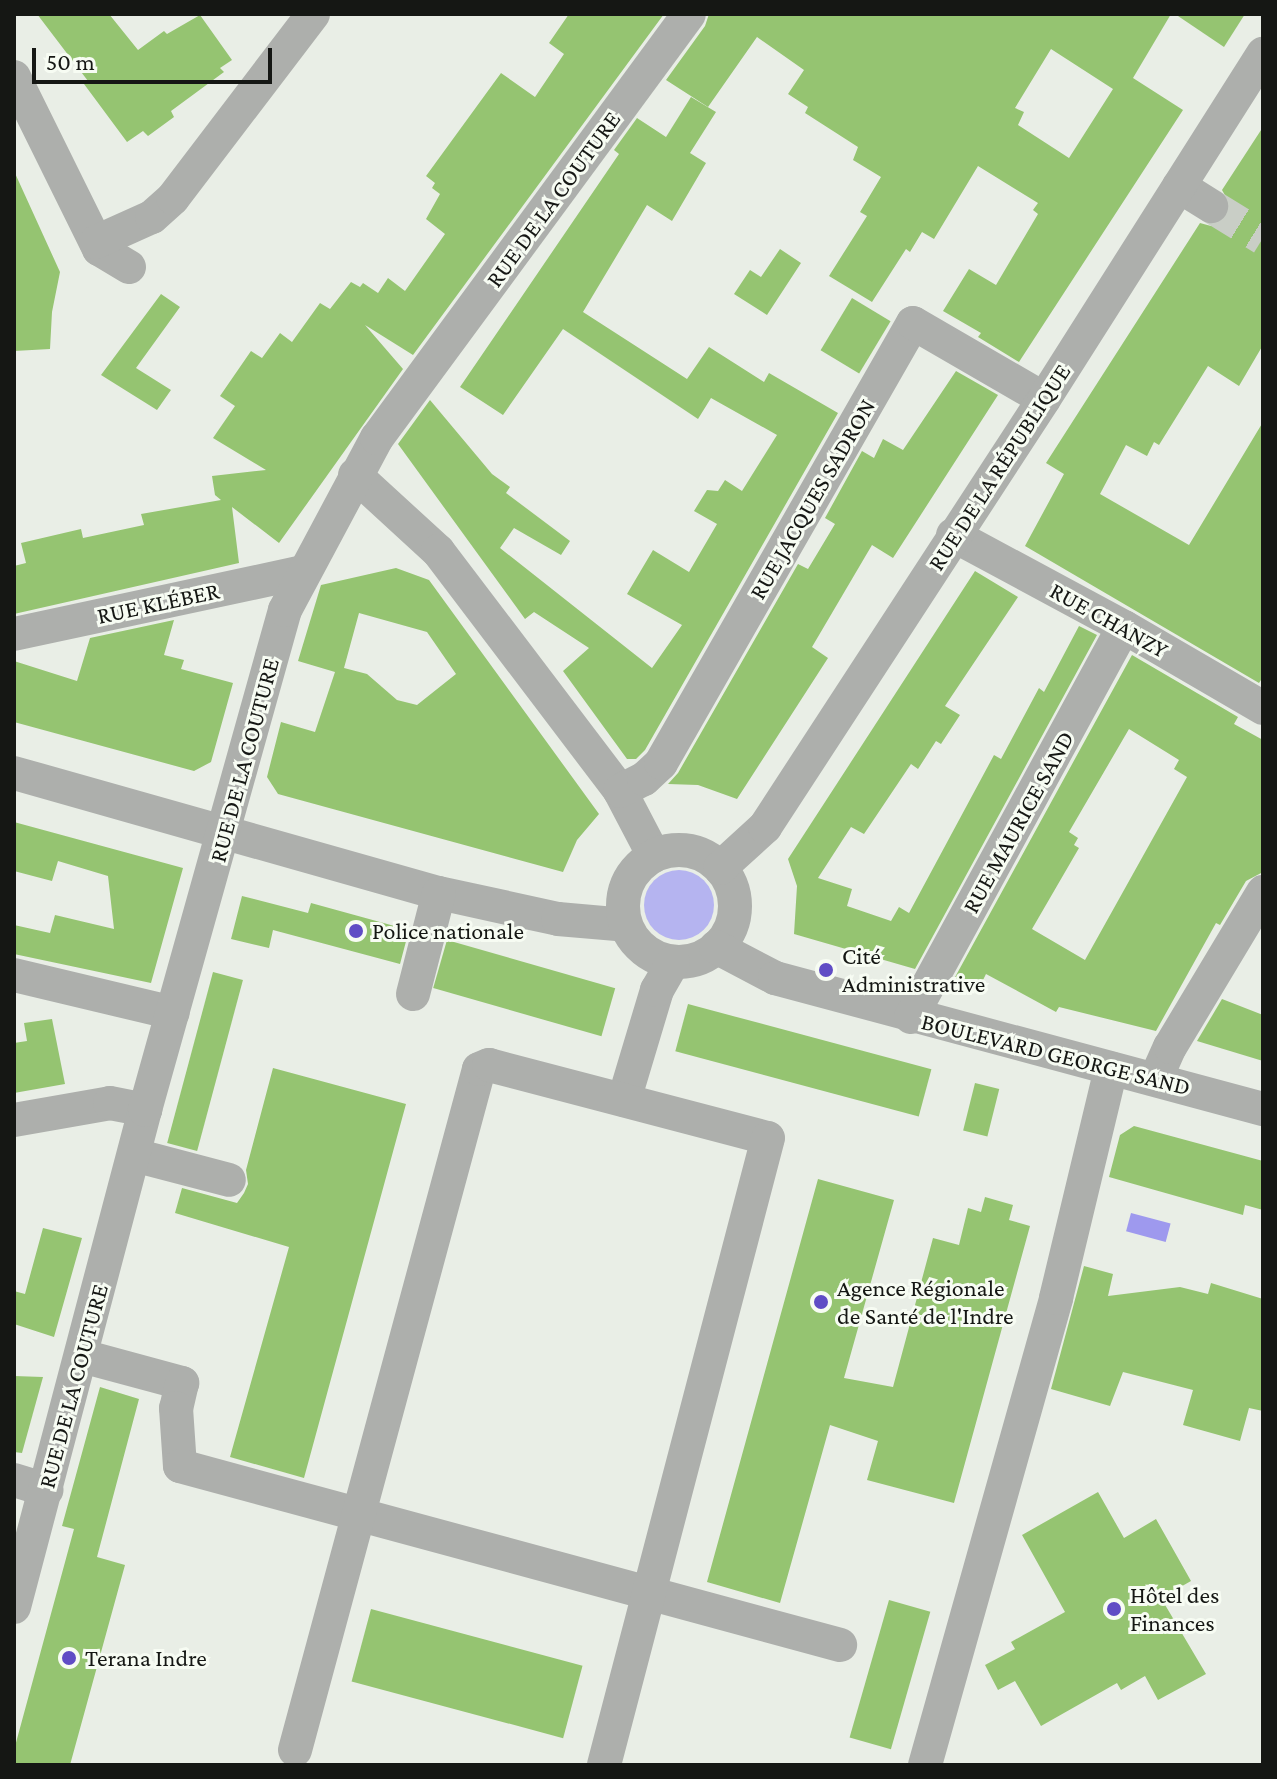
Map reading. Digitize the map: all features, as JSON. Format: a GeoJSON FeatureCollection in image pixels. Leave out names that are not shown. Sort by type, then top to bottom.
{"type":"FeatureCollection","features":[{"type":"Feature","properties":{"kind":"street"},"geometry":{"type":"LineString","coordinates":[[96,242],[152,217],[173,198],[313,14]]}},
{"type":"Feature","properties":{"kind":"street","name":"RUE DE LA COUTURE"},"geometry":{"type":"LineString","coordinates":[[14,1607],[30,1485],[82,1356],[145,1110],[285,610],[377,438],[689,14]]}},
{"type":"Feature","properties":{"kind":"street","name":"RUE DE LA RÉPUBLIQUE"},"geometry":{"type":"LineString","coordinates":[[720,868],[765,827],[1044,399],[1263,54]]}},
{"type":"Feature","properties":{"kind":"street"},"geometry":{"type":"LineString","coordinates":[[14,77],[99,249],[129,267]]}},
{"type":"Feature","properties":{"kind":"street"},"geometry":{"type":"LineString","coordinates":[[1179,186],[1211,206]]}},
{"type":"Feature","properties":{"kind":"street","name":"RUE JACQUES SADRON"},"geometry":{"type":"LineString","coordinates":[[620,791],[644,779],[661,763],[913,323],[1044,399]]}},
{"type":"Feature","properties":{"kind":"street"},"geometry":{"type":"LineString","coordinates":[[355,475],[438,551],[620,791],[654,856]]}},
{"type":"Feature","properties":{"kind":"street","name":"RUE CHANZY"},"geometry":{"type":"LineString","coordinates":[[953,535],[1124,627],[1263,708]]}},
{"type":"Feature","properties":{"kind":"street","name":"RUE KLÉBER"},"geometry":{"type":"LineString","coordinates":[[14,634],[303,572]]}},
{"type":"Feature","properties":{"kind":"street","name":"RUE MAURICE SAND"},"geometry":{"type":"LineString","coordinates":[[911,1017],[1124,627]]}},
{"type":"Feature","properties":{"kind":"street"},"geometry":{"type":"LineString","coordinates":[[14,773],[439,893],[558,919],[626,925]]}},
{"type":"Feature","properties":{"kind":"street"},"geometry":{"type":"LineString","coordinates":[[671,851],[689,851],[705,857],[720,868],[730,882],[734,918],[716,947],[703,956],[673,962],[644,950],[626,925],[623,909],[630,878],[654,856],[671,851]]}},
{"type":"Feature","properties":{"kind":"street"},"geometry":{"type":"LineString","coordinates":[[413,994],[439,893]]}},
{"type":"Feature","properties":{"kind":"street"},"geometry":{"type":"LineString","coordinates":[[1156,1078],[1170,1047],[1263,894]]}},
{"type":"Feature","properties":{"kind":"street","name":"BOULEVARD GEORGE SAND"},"geometry":{"type":"LineString","coordinates":[[716,947],[775,978],[911,1017],[1156,1078],[1263,1109]]}},
{"type":"Feature","properties":{"kind":"street"},"geometry":{"type":"LineString","coordinates":[[624,1100],[657,990],[673,962]]}},
{"type":"Feature","properties":{"kind":"street"},"geometry":{"type":"LineString","coordinates":[[14,975],[173,1013]]}},
{"type":"Feature","properties":{"kind":"street"},"geometry":{"type":"LineString","coordinates":[[295,1750],[479,1069],[489,1065],[768,1138],[604,1765]]}},
{"type":"Feature","properties":{"kind":"street"},"geometry":{"type":"LineString","coordinates":[[925,1765],[1056,1298],[1111,1069]]}},
{"type":"Feature","properties":{"kind":"street"},"geometry":{"type":"LineString","coordinates":[[14,1120],[110,1103],[145,1110]]}},
{"type":"Feature","properties":{"kind":"street"},"geometry":{"type":"LineString","coordinates":[[134,1155],[229,1180]]}},
{"type":"Feature","properties":{"kind":"street"},"geometry":{"type":"LineString","coordinates":[[82,1356],[182,1383],[176,1408],[180,1466],[840,1645]]}},
{"type":"Feature","properties":{"kind":"shaded area"},"geometry":{"type":"Polygon","coordinates":[[[679,870],[698,876],[708,886],[714,905],[708,924],[698,934],[679,940],[660,934],[650,924],[644,905],[650,886],[660,876],[679,870]]]}},
{"type":"Feature","properties":{"kind":"shaded area"},"geometry":{"type":"Polygon","coordinates":[[[1131,1213],[1171,1224],[1166,1242],[1126,1231],[1131,1213]]]}},
{"type":"Feature","properties":{"kind":"building"},"geometry":{"type":"Polygon","coordinates":[[[37,14],[109,14],[138,50],[164,31],[167,34],[200,15],[232,60],[220,68],[224,72],[171,111],[174,117],[148,136],[143,131],[127,142],[84,84],[88,81],[37,14]]]}},
{"type":"Feature","properties":{"kind":"building"},"geometry":{"type":"Polygon","coordinates":[[[569,14],[664,14],[413,355],[365,325],[403,369],[279,543],[232,507],[239,563],[14,614],[14,566],[26,563],[21,543],[81,529],[83,538],[144,525],[141,514],[221,500],[215,495],[212,476],[266,470],[213,438],[235,406],[220,396],[251,351],[262,358],[280,333],[292,342],[320,303],[330,309],[351,282],[360,287],[363,283],[378,293],[388,278],[405,291],[445,234],[426,219],[440,194],[432,188],[435,183],[426,176],[501,73],[535,97],[564,54],[549,43],[569,14]]]}},
{"type":"Feature","properties":{"kind":"building"},"geometry":{"type":"Polygon","coordinates":[[[709,14],[1171,14],[1133,78],[1183,110],[1019,362],[978,337],[981,333],[943,311],[969,269],[996,285],[1038,214],[1033,210],[1038,203],[978,166],[934,239],[922,232],[910,252],[906,249],[872,302],[829,276],[867,216],[860,212],[881,177],[853,160],[858,147],[805,113],[808,107],[788,94],[804,70],[757,37],[708,107],[666,80],[705,26],[709,14]],[[1051,49],[1015,108],[1024,112],[1018,125],[1069,158],[1113,89],[1051,49]]]}},
{"type":"Feature","properties":{"kind":"building"},"geometry":{"type":"Polygon","coordinates":[[[1175,14],[1245,14],[1224,47],[1175,14]]]}},
{"type":"Feature","properties":{"kind":"building"},"geometry":{"type":"Polygon","coordinates":[[[691,97],[716,112],[690,153],[706,163],[672,221],[647,205],[583,312],[687,379],[709,347],[764,382],[769,373],[838,413],[645,750],[636,759],[627,759],[563,671],[589,648],[534,612],[525,619],[398,444],[430,400],[492,474],[510,487],[506,493],[570,541],[561,555],[514,528],[500,548],[652,668],[682,625],[627,594],[653,550],[689,572],[717,524],[694,511],[707,490],[718,491],[725,480],[742,491],[777,435],[711,398],[698,419],[563,329],[503,415],[460,387],[619,154],[614,150],[637,118],[666,137],[691,97]]]}},
{"type":"Feature","properties":{"kind":"building"},"geometry":{"type":"Polygon","coordinates":[[[1263,127],[1263,345],[1239,386],[1208,366],[1159,445],[1154,442],[1147,456],[1126,445],[1100,494],[1189,545],[1263,422],[1263,677],[1259,683],[1025,546],[1064,474],[1046,463],[1200,223],[1211,226],[1227,217],[1231,206],[1222,190],[1263,127]]]}},
{"type":"Feature","properties":{"kind":"building"},"geometry":{"type":"Polygon","coordinates":[[[14,171],[60,272],[52,312],[50,349],[14,351],[14,171]]]}},
{"type":"Feature","properties":{"kind":"building"},"geometry":{"type":"Polygon","coordinates":[[[780,249],[801,263],[767,315],[734,294],[750,270],[761,277],[780,249]]]}},
{"type":"Feature","properties":{"kind":"building"},"geometry":{"type":"Polygon","coordinates":[[[161,294],[180,307],[136,368],[171,390],[157,410],[101,375],[161,294]]]}},
{"type":"Feature","properties":{"kind":"building"},"geometry":{"type":"Polygon","coordinates":[[[852,298],[891,321],[859,373],[821,350],[852,298]]]}},
{"type":"Feature","properties":{"kind":"building"},"geometry":{"type":"Polygon","coordinates":[[[956,371],[998,395],[893,558],[872,545],[812,647],[828,658],[737,799],[698,785],[668,784],[678,773],[798,564],[808,569],[835,524],[825,518],[862,451],[874,458],[883,439],[903,450],[956,371]]]}},
{"type":"Feature","properties":{"kind":"building"},"geometry":{"type":"Polygon","coordinates":[[[396,568],[429,580],[599,814],[577,840],[563,872],[278,794],[267,777],[281,722],[315,732],[335,672],[298,661],[321,585],[396,568]],[[359,613],[344,668],[367,674],[397,700],[417,705],[456,674],[427,632],[359,613]]]}},
{"type":"Feature","properties":{"kind":"building"},"geometry":{"type":"Polygon","coordinates":[[[975,571],[1018,597],[945,706],[960,715],[941,744],[936,741],[918,769],[911,764],[864,834],[851,827],[818,878],[852,889],[847,906],[891,921],[899,907],[909,913],[994,755],[1001,759],[1039,688],[1044,692],[1079,626],[1097,635],[915,969],[794,934],[797,886],[788,859],[975,571]]]}},
{"type":"Feature","properties":{"kind":"building"},"geometry":{"type":"Polygon","coordinates":[[[174,620],[164,655],[184,660],[181,669],[233,683],[211,762],[194,771],[14,722],[14,661],[77,681],[90,638],[174,620]]]}},
{"type":"Feature","properties":{"kind":"building"},"geometry":{"type":"Polygon","coordinates":[[[1132,655],[1238,717],[1234,724],[1263,740],[1263,872],[1246,881],[1220,925],[1216,923],[1156,1031],[1059,1007],[1056,1012],[986,974],[980,986],[954,979],[1132,655]],[[1129,729],[1069,832],[1078,838],[1074,845],[1079,848],[1032,929],[1085,960],[1187,777],[1174,769],[1179,760],[1129,729]]]}},
{"type":"Feature","properties":{"kind":"building"},"geometry":{"type":"Polygon","coordinates":[[[14,822],[183,868],[151,983],[14,954],[14,925],[50,933],[55,915],[114,929],[108,876],[58,861],[52,881],[14,871],[14,822]]]}},
{"type":"Feature","properties":{"kind":"building"},"geometry":{"type":"Polygon","coordinates":[[[242,896],[308,913],[311,903],[409,930],[400,964],[273,930],[269,948],[231,939],[242,896]]]}},
{"type":"Feature","properties":{"kind":"building"},"geometry":{"type":"Polygon","coordinates":[[[447,940],[615,988],[601,1036],[433,988],[447,940]]]}},
{"type":"Feature","properties":{"kind":"building"},"geometry":{"type":"Polygon","coordinates":[[[213,972],[243,980],[197,1151],[167,1143],[213,972]]]}},
{"type":"Feature","properties":{"kind":"building"},"geometry":{"type":"Polygon","coordinates":[[[1222,999],[1263,1015],[1263,1061],[1197,1041],[1222,999]]]}},
{"type":"Feature","properties":{"kind":"building"},"geometry":{"type":"Polygon","coordinates":[[[688,1004],[931,1069],[919,1117],[675,1051],[688,1004]]]}},
{"type":"Feature","properties":{"kind":"building"},"geometry":{"type":"Polygon","coordinates":[[[52,1019],[65,1084],[14,1093],[14,1043],[27,1041],[24,1023],[52,1019]]]}},
{"type":"Feature","properties":{"kind":"building"},"geometry":{"type":"Polygon","coordinates":[[[273,1068],[406,1104],[304,1478],[230,1457],[289,1247],[175,1213],[182,1188],[237,1203],[244,1193],[248,1184],[246,1170],[273,1068]]]}},
{"type":"Feature","properties":{"kind":"building"},"geometry":{"type":"Polygon","coordinates":[[[975,1083],[999,1089],[987,1137],[963,1131],[975,1083]]]}},
{"type":"Feature","properties":{"kind":"building"},"geometry":{"type":"Polygon","coordinates":[[[1134,1126],[1263,1161],[1263,1210],[1245,1205],[1243,1215],[1109,1177],[1120,1135],[1134,1126]]]}},
{"type":"Feature","properties":{"kind":"building"},"geometry":{"type":"Polygon","coordinates":[[[818,1179],[894,1200],[844,1378],[893,1387],[933,1238],[959,1245],[968,1208],[981,1212],[985,1197],[1013,1205],[1009,1220],[1030,1226],[954,1503],[867,1480],[878,1441],[830,1425],[780,1603],[707,1582],[818,1179]]]}},
{"type":"Feature","properties":{"kind":"building"},"geometry":{"type":"Polygon","coordinates":[[[43,1228],[82,1238],[54,1337],[14,1324],[14,1291],[25,1294],[43,1228]]]}},
{"type":"Feature","properties":{"kind":"building"},"geometry":{"type":"Polygon","coordinates":[[[1084,1266],[1113,1274],[1108,1296],[1180,1287],[1208,1294],[1211,1283],[1263,1299],[1263,1411],[1249,1408],[1240,1441],[1183,1425],[1193,1390],[1123,1372],[1110,1406],[1051,1389],[1084,1266]]]}},
{"type":"Feature","properties":{"kind":"building"},"geometry":{"type":"Polygon","coordinates":[[[14,1376],[43,1377],[22,1453],[14,1452],[14,1376]]]}},
{"type":"Feature","properties":{"kind":"building","name":"Terana Indre"},"geometry":{"type":"Polygon","coordinates":[[[100,1387],[139,1399],[97,1557],[125,1565],[70,1765],[14,1765],[14,1750],[74,1529],[62,1526],[100,1387]]]}},
{"type":"Feature","properties":{"kind":"building","name":"Hôtel des Finances"},"geometry":{"type":"Polygon","coordinates":[[[1098,1492],[1124,1538],[1156,1519],[1191,1581],[1161,1598],[1206,1674],[1158,1700],[1145,1676],[1121,1690],[1117,1683],[1041,1726],[1015,1681],[998,1690],[985,1665],[1015,1649],[1011,1642],[1065,1612],[1022,1535],[1098,1492]]]}},
{"type":"Feature","properties":{"kind":"building"},"geometry":{"type":"Polygon","coordinates":[[[889,1600],[930,1612],[891,1749],[850,1737],[889,1600]]]}},
{"type":"Feature","properties":{"kind":"building"},"geometry":{"type":"Polygon","coordinates":[[[371,1609],[583,1666],[563,1738],[352,1681],[371,1609]]]}},
{"type":"Feature","properties":{"kind":"tunnel"},"geometry":{"type":"LineString","coordinates":[[1211,206],[1263,238]]}},
{"type":"Feature","properties":{"kind":"place","name":"Police nationale"},"geometry":{"type":"Point","coordinates":[356,931]}},
{"type":"Feature","properties":{"kind":"place","name":"Cité Administrative"},"geometry":{"type":"Point","coordinates":[826,970]}},
{"type":"Feature","properties":{"kind":"place","name":"Agence Régionale de Santé de l'Indre"},"geometry":{"type":"Point","coordinates":[821,1302]}},
{"type":"Feature","properties":{"kind":"place","name":"Hôtel des Finances"},"geometry":{"type":"Point","coordinates":[1114,1609]}},
{"type":"Feature","properties":{"kind":"place","name":"Terana Indre"},"geometry":{"type":"Point","coordinates":[69,1658]}}]}
